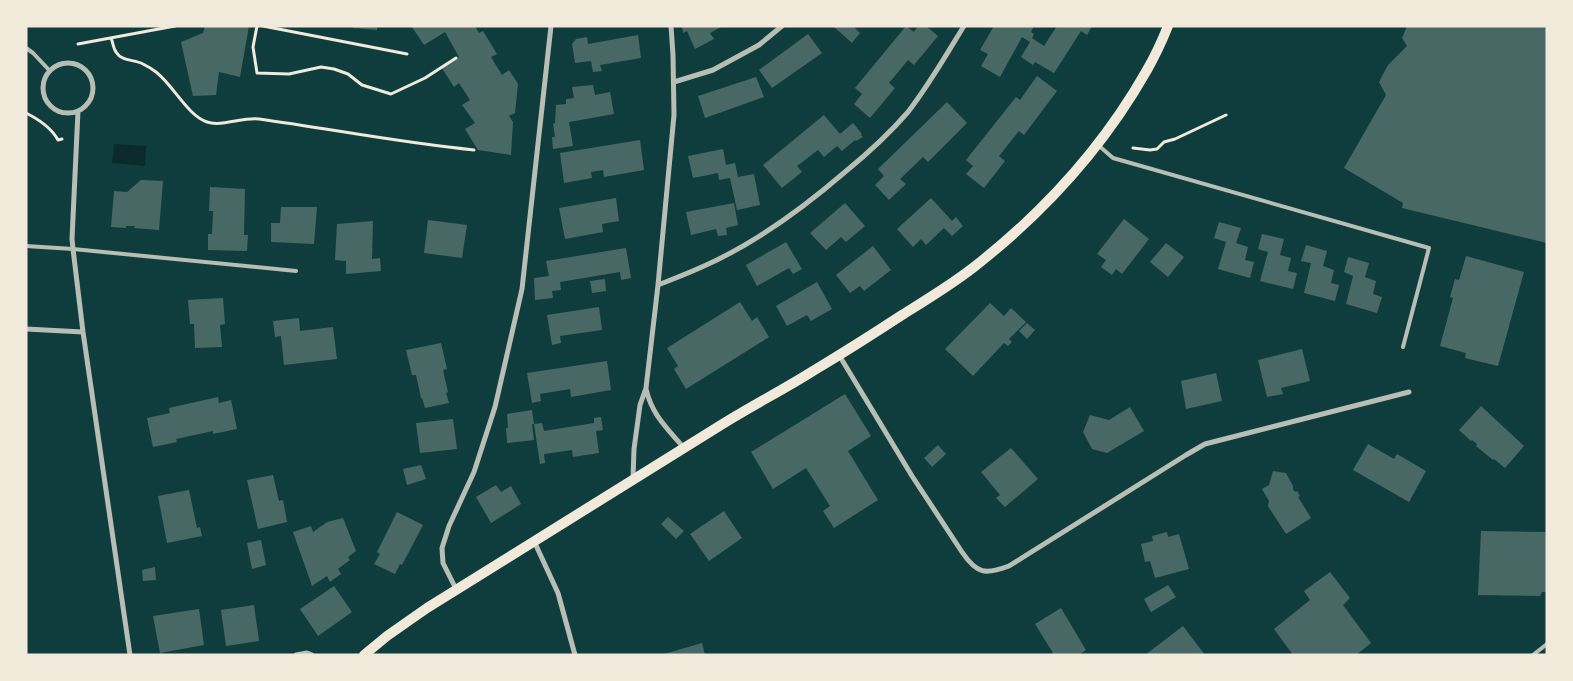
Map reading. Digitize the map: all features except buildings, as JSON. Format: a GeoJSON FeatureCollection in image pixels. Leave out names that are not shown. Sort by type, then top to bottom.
{"type":"FeatureCollection","features":[{"type":"Feature","properties":{"kind":"main road"},"geometry":{"type":"LineString","coordinates":[[364,655],[388,636],[456,590],[839,354],[946,287],[974,267],[1012,236],[1046,203],[1097,145],[1127,104],[1149,67],[1168,26]]}},
{"type":"Feature","properties":{"kind":"street"},"geometry":{"type":"LineString","coordinates":[[456,590],[443,563],[442,548],[449,526],[474,472],[495,407],[519,302],[551,26]]}},
{"type":"Feature","properties":{"kind":"street"},"geometry":{"type":"LineString","coordinates":[[632,480],[640,405],[646,388],[658,285],[674,115],[671,26]]}},
{"type":"Feature","properties":{"kind":"street"},"geometry":{"type":"LineString","coordinates":[[674,82],[713,70],[759,45],[782,26]]}},
{"type":"Feature","properties":{"kind":"street"},"geometry":{"type":"LineString","coordinates":[[658,285],[705,266],[748,244],[818,196],[883,138],[908,112],[936,73],[964,26]]}},
{"type":"Feature","properties":{"kind":"street"},"geometry":{"type":"LineString","coordinates":[[70,63],[84,69],[92,82],[93,91],[86,106],[78,111],[62,113],[48,104],[43,88],[44,79],[50,71],[54,67],[70,63]]}},
{"type":"Feature","properties":{"kind":"street"},"geometry":{"type":"LineString","coordinates":[[78,111],[72,239],[82,332],[130,655]]}},
{"type":"Feature","properties":{"kind":"street"},"geometry":{"type":"LineString","coordinates":[[26,329],[82,332]]}},
{"type":"Feature","properties":{"kind":"street"},"geometry":{"type":"LineString","coordinates":[[839,354],[912,476],[962,552],[978,570],[987,572],[1009,566],[1205,444],[1409,392]]}},
{"type":"Feature","properties":{"kind":"street"},"geometry":{"type":"LineString","coordinates":[[646,388],[651,407],[684,448]]}},
{"type":"Feature","properties":{"kind":"street"},"geometry":{"type":"LineString","coordinates":[[534,541],[558,593],[575,655]]}},
{"type":"Feature","properties":{"kind":"street"},"geometry":{"type":"LineString","coordinates":[[296,655],[307,653],[312,655]]}},
{"type":"Feature","properties":{"kind":"lane"},"geometry":{"type":"LineString","coordinates":[[26,48],[50,71]]}},
{"type":"Feature","properties":{"kind":"lane"},"geometry":{"type":"LineString","coordinates":[[1097,145],[1113,158],[1429,248],[1403,347]]}},
{"type":"Feature","properties":{"kind":"lane"},"geometry":{"type":"LineString","coordinates":[[26,246],[73,248],[296,271]]}},
{"type":"Feature","properties":{"kind":"lane"},"geometry":{"type":"LineString","coordinates":[[1533,655],[1547,644]]}},
{"type":"Feature","properties":{"kind":"path"},"geometry":{"type":"LineString","coordinates":[[78,44],[175,26]]}},
{"type":"Feature","properties":{"kind":"path"},"geometry":{"type":"LineString","coordinates":[[257,26],[253,47],[256,73],[289,74],[321,68],[334,69],[348,74],[362,85],[391,94],[425,78],[456,58]]}},
{"type":"Feature","properties":{"kind":"path"},"geometry":{"type":"LineString","coordinates":[[262,26],[407,54]]}},
{"type":"Feature","properties":{"kind":"path"},"geometry":{"type":"LineString","coordinates":[[111,38],[118,55],[125,60],[142,63],[156,72],[169,83],[195,115],[213,124],[256,118],[407,142],[474,150]]}},
{"type":"Feature","properties":{"kind":"path"},"geometry":{"type":"LineString","coordinates":[[26,113],[47,127],[58,140],[78,131]]}},
{"type":"Feature","properties":{"kind":"path"},"geometry":{"type":"LineString","coordinates":[[1113,158],[1129,148],[1158,149],[1164,142],[1175,139],[1226,115]]}},
{"type":"Feature","properties":{"kind":"water"},"geometry":{"type":"Polygon","coordinates":[[[114,144],[146,146],[145,166],[112,163],[114,144]]]}}]}
